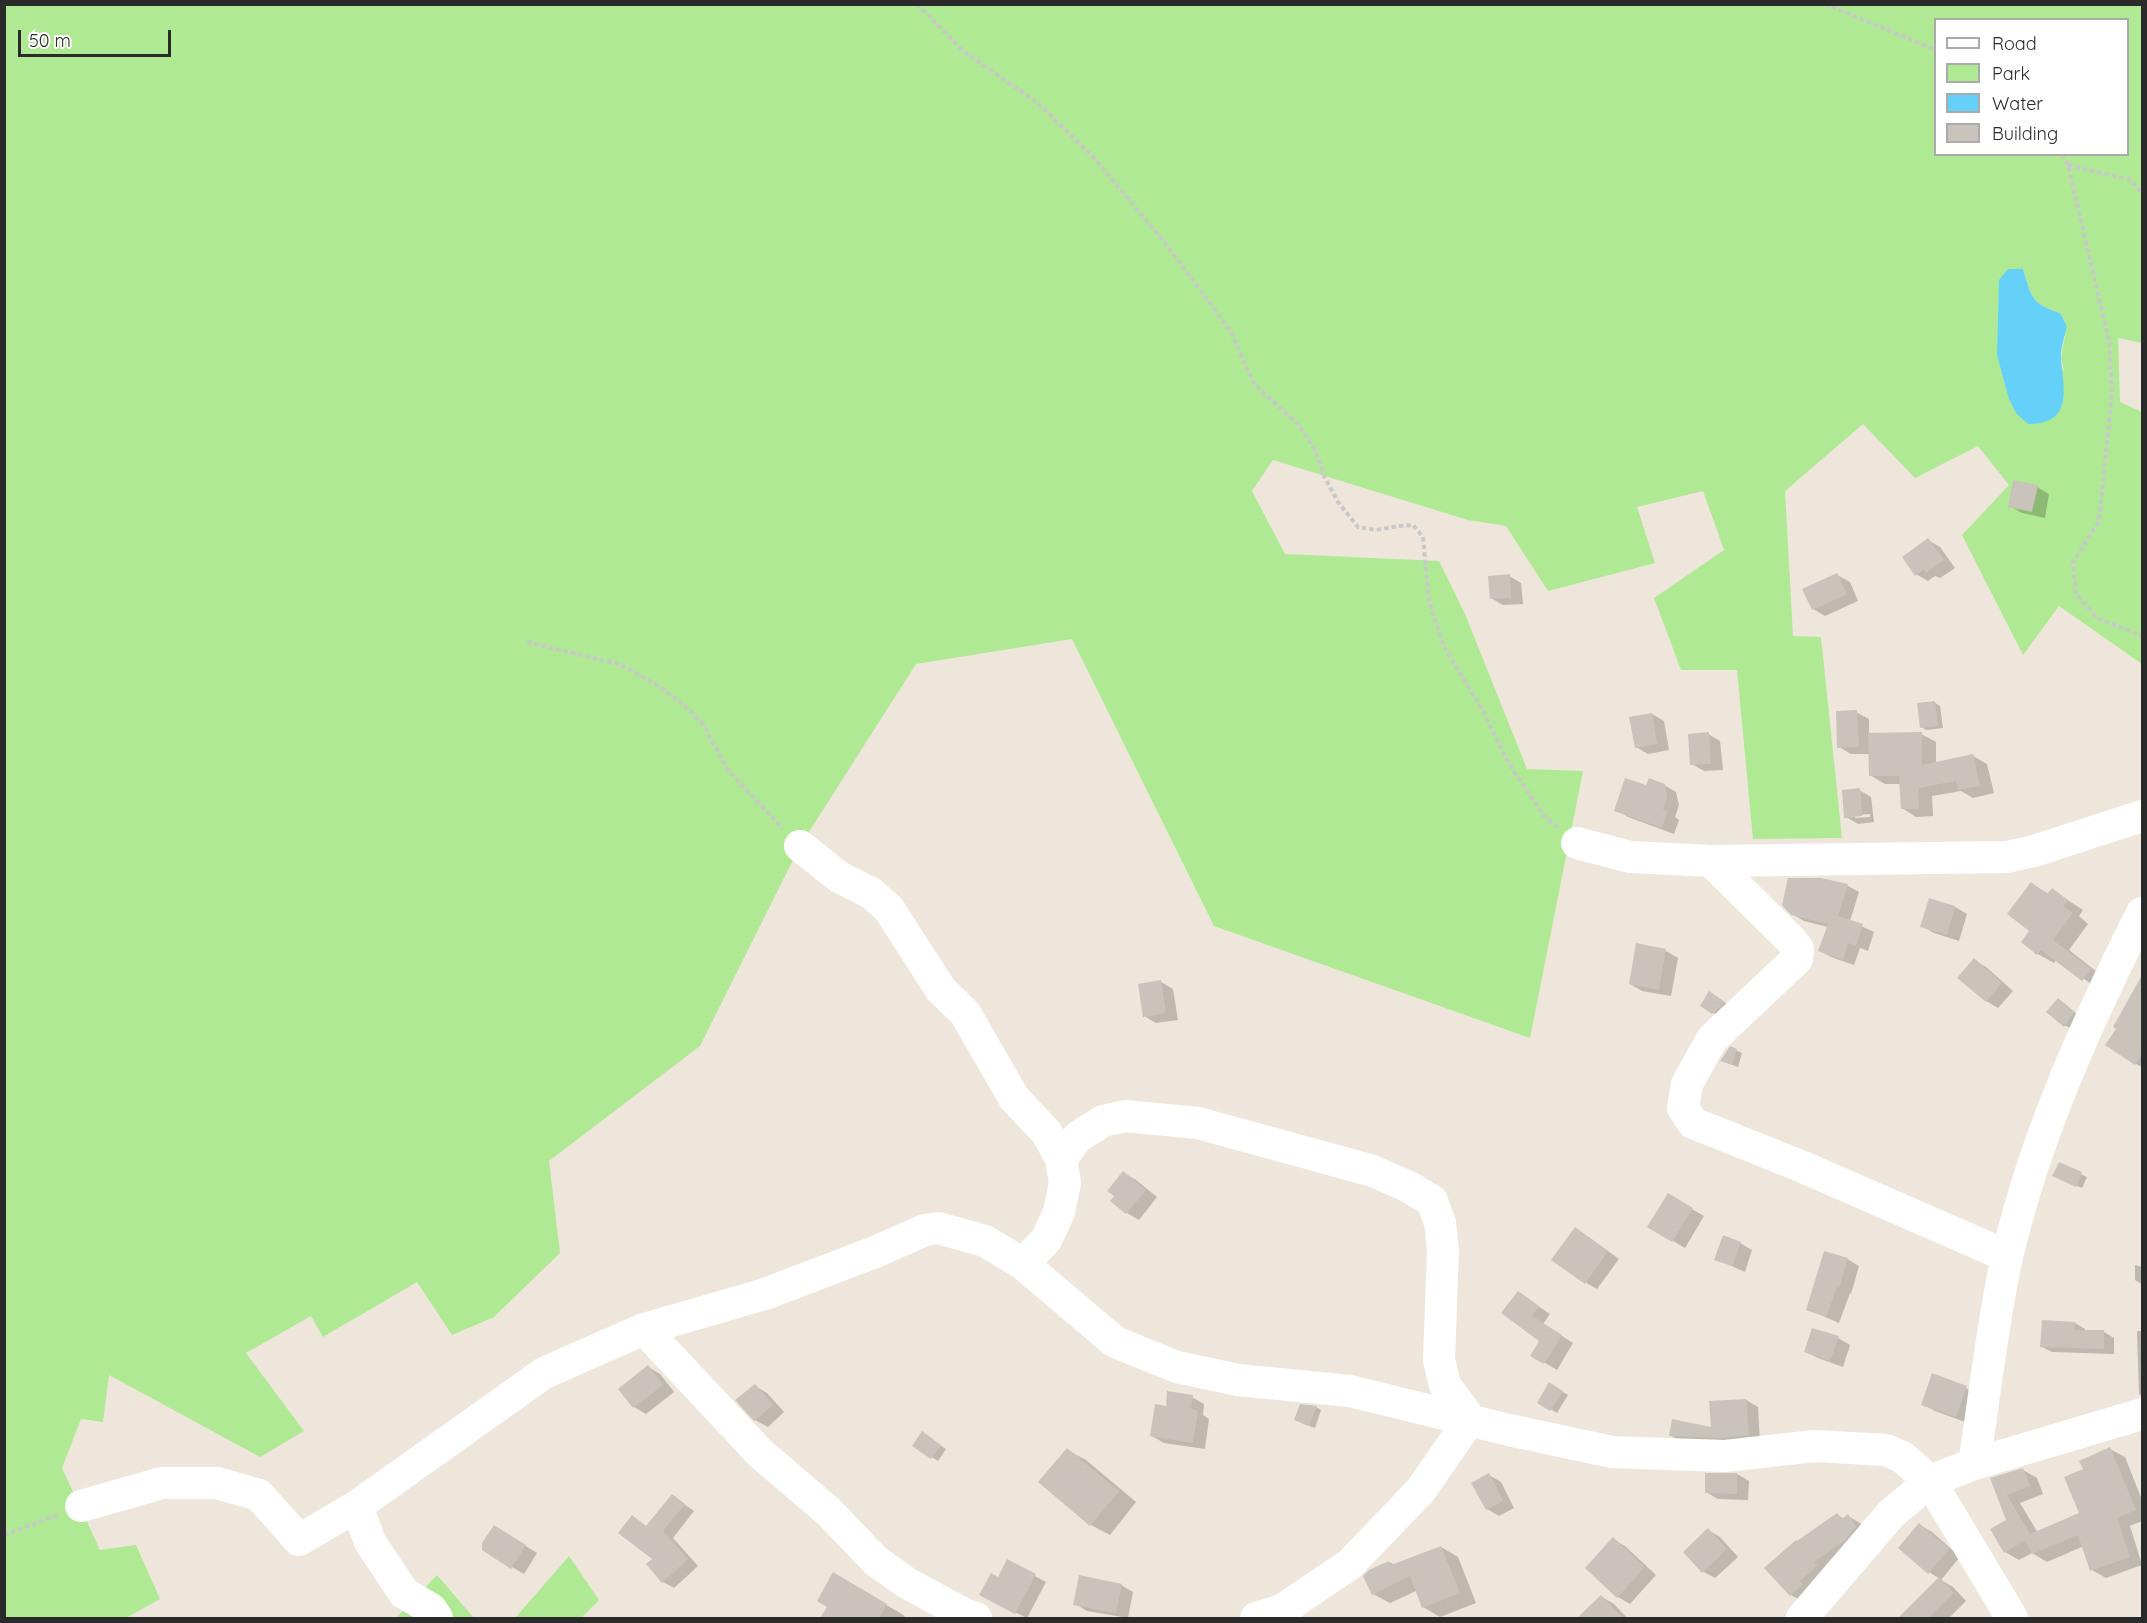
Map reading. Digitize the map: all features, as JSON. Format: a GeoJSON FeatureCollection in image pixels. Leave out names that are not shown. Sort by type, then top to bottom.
{"type":"FeatureCollection","features":[{"type":"Feature","properties":{"kind":"street"},"geometry":{"type":"LineString","coordinates":[[1577,843],[1630,857],[1711,861],[2007,857],[2034,851],[2142,816]]}},
{"type":"Feature","properties":{"kind":"street"},"geometry":{"type":"LineString","coordinates":[[800,846],[839,877],[871,893],[889,909],[941,990],[965,1013],[1014,1098],[1047,1133],[1061,1159],[1065,1183],[1059,1212],[1047,1240],[1023,1264]]}},
{"type":"Feature","properties":{"kind":"street"},"geometry":{"type":"LineString","coordinates":[[1711,861],[1798,949],[1797,958],[1712,1039],[1687,1084],[1683,1108],[1693,1124],[1803,1167],[2007,1256]]}},
{"type":"Feature","properties":{"kind":"street"},"geometry":{"type":"LineString","coordinates":[[1974,1464],[2007,1256],[2039,1148],[2066,1078],[2112,973],[2142,913]]}},
{"type":"Feature","properties":{"kind":"street"},"geometry":{"type":"LineString","coordinates":[[1061,1159],[1078,1137],[1103,1121],[1125,1116],[1198,1123],[1373,1171],[1409,1187],[1432,1201],[1440,1223],[1443,1250],[1438,1360],[1445,1385],[1470,1419]]}},
{"type":"Feature","properties":{"kind":"street"},"geometry":{"type":"LineString","coordinates":[[81,1506],[162,1483],[217,1484],[259,1495],[299,1540],[357,1506],[544,1373],[644,1329],[765,1294],[875,1252],[925,1230],[938,1228],[985,1241],[1023,1264],[1115,1342],[1177,1367],[1238,1380],[1350,1392],[1612,1452],[1725,1456],[1815,1446],[1886,1450],[1902,1457],[1930,1481],[2012,1618]]}},
{"type":"Feature","properties":{"kind":"street"},"geometry":{"type":"LineString","coordinates":[[644,1329],[760,1453],[829,1512],[876,1561],[907,1583],[966,1615],[976,1618]]}},
{"type":"Feature","properties":{"kind":"street"},"geometry":{"type":"LineString","coordinates":[[1802,1618],[1891,1514],[1930,1481],[1974,1464],[2142,1413]]}},
{"type":"Feature","properties":{"kind":"street"},"geometry":{"type":"LineString","coordinates":[[1275,1616],[1350,1564],[1421,1490],[1470,1419]]}},
{"type":"Feature","properties":{"kind":"street"},"geometry":{"type":"LineString","coordinates":[[357,1506],[370,1542],[404,1593],[431,1609],[437,1618]]}},
{"type":"Feature","properties":{"kind":"path"},"geometry":{"type":"LineString","coordinates":[[917,4],[963,51],[1038,103],[1109,176],[1165,243],[1230,330],[1254,384],[1298,424],[1315,450],[1324,476],[1338,502],[1358,526],[1376,530],[1413,525],[1423,537],[1428,601],[1444,647],[1482,709],[1509,764],[1544,816],[1577,843]]}},
{"type":"Feature","properties":{"kind":"path"},"geometry":{"type":"LineString","coordinates":[[1825,4],[1934,50]]}},
{"type":"Feature","properties":{"kind":"path"},"geometry":{"type":"LineString","coordinates":[[2063,156],[2068,165],[2109,341],[2112,393],[2099,521],[2073,562],[2076,594],[2097,618],[2142,636]]}},
{"type":"Feature","properties":{"kind":"path"},"geometry":{"type":"LineString","coordinates":[[2068,165],[2131,180],[2142,193]]}},
{"type":"Feature","properties":{"kind":"path"},"geometry":{"type":"LineString","coordinates":[[527,642],[622,665],[659,686],[703,724],[728,770],[800,846]]}},
{"type":"Feature","properties":{"kind":"path"},"geometry":{"type":"LineString","coordinates":[[4,1535],[81,1506]]}},
{"type":"Feature","properties":{"kind":"green space"},"geometry":{"type":"Polygon","coordinates":[[[5,5],[2142,5],[2142,343],[2118,338],[2120,402],[2142,412],[2142,664],[2059,606],[2023,655],[1962,535],[2009,485],[1978,446],[1915,478],[1863,424],[1785,491],[1793,636],[1821,637],[1842,838],[1753,839],[1737,670],[1681,670],[1654,598],[1724,550],[1703,491],[1637,507],[1655,563],[1548,591],[1506,526],[1468,520],[1273,460],[1252,491],[1285,554],[1439,561],[1465,614],[1527,769],[1583,771],[1530,1038],[1214,926],[1072,639],[916,664],[800,846],[700,1046],[549,1161],[560,1253],[494,1317],[452,1335],[417,1282],[323,1337],[311,1316],[246,1353],[304,1431],[260,1457],[109,1375],[103,1422],[81,1419],[62,1468],[100,1550],[136,1545],[160,1599],[126,1618],[5,1618],[5,5]],[[2008,269],[2064,372],[2061,357],[2067,326],[2060,313],[2037,302],[2028,286],[2023,269],[2008,269]]]}},
{"type":"Feature","properties":{"kind":"green space"},"geometry":{"type":"Polygon","coordinates":[[[569,1556],[599,1600],[581,1618],[515,1618],[569,1556]]]}},
{"type":"Feature","properties":{"kind":"green space"},"geometry":{"type":"Polygon","coordinates":[[[437,1575],[474,1618],[396,1618],[437,1575]]]}},
{"type":"Feature","properties":{"kind":"water"},"geometry":{"type":"Polygon","coordinates":[[[2008,269],[2023,269],[2028,286],[2037,302],[2060,313],[2067,326],[2061,355],[2064,394],[2062,404],[2059,412],[2053,418],[2042,423],[2028,424],[2016,413],[2009,399],[1997,355],[1999,280],[2008,269]]]}},
{"type":"Feature","properties":{"kind":"building"},"geometry":{"type":"Polygon","coordinates":[[[2013,480],[2038,485],[2032,512],[2008,507],[2013,480]]]}},
{"type":"Feature","properties":{"kind":"building"},"geometry":{"type":"Polygon","coordinates":[[[1928,538],[1944,560],[1926,573],[1924,569],[1915,576],[1902,557],[1928,538]]]}},
{"type":"Feature","properties":{"kind":"building"},"geometry":{"type":"Polygon","coordinates":[[[1837,573],[1847,594],[1812,610],[1802,589],[1837,573]]]}},
{"type":"Feature","properties":{"kind":"building"},"geometry":{"type":"Polygon","coordinates":[[[1510,574],[1511,598],[1490,599],[1488,576],[1510,574]]]}},
{"type":"Feature","properties":{"kind":"building"},"geometry":{"type":"Polygon","coordinates":[[[1935,701],[1938,726],[1920,728],[1917,703],[1935,701]]]}},
{"type":"Feature","properties":{"kind":"building"},"geometry":{"type":"Polygon","coordinates":[[[1857,710],[1859,747],[1837,748],[1836,711],[1857,710]]]}},
{"type":"Feature","properties":{"kind":"building"},"geometry":{"type":"Polygon","coordinates":[[[1652,713],[1657,744],[1635,748],[1629,717],[1652,713]]]}},
{"type":"Feature","properties":{"kind":"building"},"geometry":{"type":"Polygon","coordinates":[[[1709,732],[1711,764],[1690,765],[1688,734],[1709,732]]]}},
{"type":"Feature","properties":{"kind":"building"},"geometry":{"type":"Polygon","coordinates":[[[1922,732],[1922,765],[1973,754],[1980,786],[1958,790],[1956,781],[1918,788],[1919,809],[1901,809],[1899,776],[1869,776],[1868,733],[1922,732]]]}},
{"type":"Feature","properties":{"kind":"building"},"geometry":{"type":"Polygon","coordinates":[[[1625,778],[1646,785],[1649,778],[1665,784],[1667,798],[1663,810],[1668,811],[1662,828],[1614,811],[1625,778]]]}},
{"type":"Feature","properties":{"kind":"building"},"geometry":{"type":"Polygon","coordinates":[[[1860,788],[1862,816],[1844,818],[1842,790],[1860,788]]]}},
{"type":"Feature","properties":{"kind":"building"},"geometry":{"type":"Polygon","coordinates":[[[1788,878],[1821,878],[1848,884],[1838,916],[1863,924],[1856,946],[1848,943],[1843,960],[1818,951],[1828,924],[1791,915],[1782,905],[1788,878]]]}},
{"type":"Feature","properties":{"kind":"building"},"geometry":{"type":"Polygon","coordinates":[[[2031,882],[2047,894],[2052,888],[2068,900],[2063,906],[2073,913],[2053,940],[2091,969],[2082,981],[2041,950],[2037,955],[2021,942],[2029,931],[2007,914],[2031,882]]]}},
{"type":"Feature","properties":{"kind":"building"},"geometry":{"type":"Polygon","coordinates":[[[1929,898],[1955,906],[1947,935],[1920,927],[1929,898]]]}},
{"type":"Feature","properties":{"kind":"building"},"geometry":{"type":"Polygon","coordinates":[[[1636,943],[1666,949],[1659,990],[1629,984],[1636,943]]]}},
{"type":"Feature","properties":{"kind":"building"},"geometry":{"type":"Polygon","coordinates":[[[1974,958],[2002,983],[1986,1002],[1957,978],[1974,958]]]}},
{"type":"Feature","properties":{"kind":"building"},"geometry":{"type":"Polygon","coordinates":[[[2142,975],[2142,1054],[2135,1065],[2105,1045],[2116,1029],[2113,1027],[2142,975]]]}},
{"type":"Feature","properties":{"kind":"building"},"geometry":{"type":"Polygon","coordinates":[[[1161,980],[1166,1013],[1143,1017],[1138,984],[1161,980]]]}},
{"type":"Feature","properties":{"kind":"building"},"geometry":{"type":"Polygon","coordinates":[[[1709,991],[1725,1002],[1712,1014],[1700,1006],[1709,991]]]}},
{"type":"Feature","properties":{"kind":"building"},"geometry":{"type":"Polygon","coordinates":[[[2058,998],[2074,1012],[2064,1027],[2046,1012],[2058,998]]]}},
{"type":"Feature","properties":{"kind":"building"},"geometry":{"type":"Polygon","coordinates":[[[1730,1046],[1737,1049],[1732,1065],[1720,1061],[1730,1046]]]}},
{"type":"Feature","properties":{"kind":"building"},"geometry":{"type":"Polygon","coordinates":[[[2059,1162],[2082,1172],[2076,1187],[2052,1176],[2059,1162]]]}},
{"type":"Feature","properties":{"kind":"building"},"geometry":{"type":"Polygon","coordinates":[[[1123,1171],[1146,1190],[1126,1214],[1110,1201],[1114,1196],[1107,1191],[1123,1171]]]}},
{"type":"Feature","properties":{"kind":"building"},"geometry":{"type":"Polygon","coordinates":[[[1668,1193],[1693,1208],[1672,1242],[1647,1227],[1668,1193]]]}},
{"type":"Feature","properties":{"kind":"building"},"geometry":{"type":"Polygon","coordinates":[[[1575,1227],[1608,1251],[1585,1284],[1551,1260],[1575,1227]]]}},
{"type":"Feature","properties":{"kind":"building"},"geometry":{"type":"Polygon","coordinates":[[[1723,1235],[1741,1242],[1732,1266],[1714,1260],[1723,1235]]]}},
{"type":"Feature","properties":{"kind":"building"},"geometry":{"type":"Polygon","coordinates":[[[1824,1251],[1848,1258],[1839,1288],[1837,1287],[1826,1317],[1806,1310],[1824,1251]]]}},
{"type":"Feature","properties":{"kind":"building"},"geometry":{"type":"Polygon","coordinates":[[[1518,1291],[1539,1306],[1532,1316],[1562,1335],[1544,1364],[1530,1356],[1539,1341],[1501,1313],[1518,1291]]]}},
{"type":"Feature","properties":{"kind":"building"},"geometry":{"type":"Polygon","coordinates":[[[2042,1320],[2075,1322],[2075,1330],[2104,1330],[2104,1349],[2040,1347],[2042,1320]]]}},
{"type":"Feature","properties":{"kind":"building"},"geometry":{"type":"Polygon","coordinates":[[[1812,1328],[1839,1336],[1830,1361],[1804,1352],[1812,1328]]]}},
{"type":"Feature","properties":{"kind":"building"},"geometry":{"type":"Polygon","coordinates":[[[648,1365],[663,1385],[633,1408],[618,1389],[648,1365]]]}},
{"type":"Feature","properties":{"kind":"building"},"geometry":{"type":"Polygon","coordinates":[[[1932,1373],[1967,1386],[1956,1417],[1921,1405],[1932,1373]]]}},
{"type":"Feature","properties":{"kind":"building"},"geometry":{"type":"Polygon","coordinates":[[[1549,1382],[1563,1391],[1550,1411],[1537,1403],[1549,1382]]]}},
{"type":"Feature","properties":{"kind":"building"},"geometry":{"type":"Polygon","coordinates":[[[755,1384],[773,1405],[754,1421],[735,1400],[755,1384]]]}},
{"type":"Feature","properties":{"kind":"building"},"geometry":{"type":"Polygon","coordinates":[[[1167,1391],[1193,1395],[1191,1409],[1198,1411],[1193,1443],[1150,1436],[1155,1404],[1166,1406],[1167,1391]]]}},
{"type":"Feature","properties":{"kind":"building"},"geometry":{"type":"Polygon","coordinates":[[[1746,1399],[1749,1435],[1721,1438],[1669,1436],[1672,1419],[1711,1427],[1709,1401],[1746,1399]]]}},
{"type":"Feature","properties":{"kind":"building"},"geometry":{"type":"Polygon","coordinates":[[[1300,1404],[1317,1406],[1309,1426],[1294,1420],[1300,1404]]]}},
{"type":"Feature","properties":{"kind":"building"},"geometry":{"type":"Polygon","coordinates":[[[922,1431],[941,1445],[931,1459],[912,1446],[922,1431]]]}},
{"type":"Feature","properties":{"kind":"building"},"geometry":{"type":"Polygon","coordinates":[[[2110,1447],[2136,1510],[2117,1518],[2130,1557],[2090,1571],[2078,1535],[2032,1554],[2025,1540],[2004,1553],[1990,1529],[2006,1520],[1990,1478],[2023,1468],[2030,1486],[2007,1495],[2030,1534],[2079,1513],[2064,1477],[2083,1469],[2079,1461],[2110,1447]]]}},
{"type":"Feature","properties":{"kind":"building"},"geometry":{"type":"Polygon","coordinates":[[[1067,1448],[1119,1491],[1090,1526],[1038,1482],[1067,1448]]]}},
{"type":"Feature","properties":{"kind":"building"},"geometry":{"type":"Polygon","coordinates":[[[1489,1473],[1503,1501],[1486,1510],[1471,1483],[1489,1473]]]}},
{"type":"Feature","properties":{"kind":"building"},"geometry":{"type":"Polygon","coordinates":[[[1705,1473],[1737,1473],[1737,1494],[1705,1493],[1705,1473]]]}},
{"type":"Feature","properties":{"kind":"building"},"geometry":{"type":"Polygon","coordinates":[[[672,1494],[685,1504],[663,1531],[688,1559],[662,1583],[646,1564],[652,1559],[618,1533],[632,1515],[646,1526],[672,1494]]]}},
{"type":"Feature","properties":{"kind":"building"},"geometry":{"type":"Polygon","coordinates":[[[1837,1513],[1842,1519],[1848,1514],[1856,1527],[1844,1541],[1814,1562],[1818,1565],[1800,1581],[1803,1584],[1790,1596],[1764,1568],[1796,1540],[1837,1513]]]}},
{"type":"Feature","properties":{"kind":"building"},"geometry":{"type":"Polygon","coordinates":[[[1919,1523],[1949,1549],[1928,1574],[1898,1548],[1919,1523]]]}},
{"type":"Feature","properties":{"kind":"building"},"geometry":{"type":"Polygon","coordinates":[[[494,1525],[526,1545],[511,1569],[482,1550],[482,1543],[494,1525]]]}},
{"type":"Feature","properties":{"kind":"building"},"geometry":{"type":"Polygon","coordinates":[[[1708,1528],[1727,1549],[1702,1573],[1683,1552],[1708,1528]]]}},
{"type":"Feature","properties":{"kind":"building"},"geometry":{"type":"Polygon","coordinates":[[[1613,1537],[1645,1567],[1617,1598],[1585,1568],[1613,1537]]]}},
{"type":"Feature","properties":{"kind":"building"},"geometry":{"type":"Polygon","coordinates":[[[1441,1546],[1460,1593],[1422,1608],[1410,1576],[1372,1595],[1363,1576],[1369,1570],[1389,1561],[1391,1565],[1441,1546]]]}},
{"type":"Feature","properties":{"kind":"building"},"geometry":{"type":"Polygon","coordinates":[[[1007,1559],[1036,1574],[1015,1614],[979,1595],[991,1573],[998,1577],[1007,1559]]]}},
{"type":"Feature","properties":{"kind":"building"},"geometry":{"type":"Polygon","coordinates":[[[833,1572],[887,1604],[879,1618],[820,1618],[827,1607],[817,1601],[833,1572]]]}},
{"type":"Feature","properties":{"kind":"building"},"geometry":{"type":"Polygon","coordinates":[[[1079,1575],[1122,1584],[1116,1613],[1073,1605],[1079,1575]]]}},
{"type":"Feature","properties":{"kind":"building"},"geometry":{"type":"Polygon","coordinates":[[[1939,1577],[1954,1593],[1928,1618],[1898,1618],[1939,1577]]]}},
{"type":"Feature","properties":{"kind":"building"},"geometry":{"type":"Polygon","coordinates":[[[1601,1595],[1623,1618],[1577,1618],[1601,1595]]]}}]}
